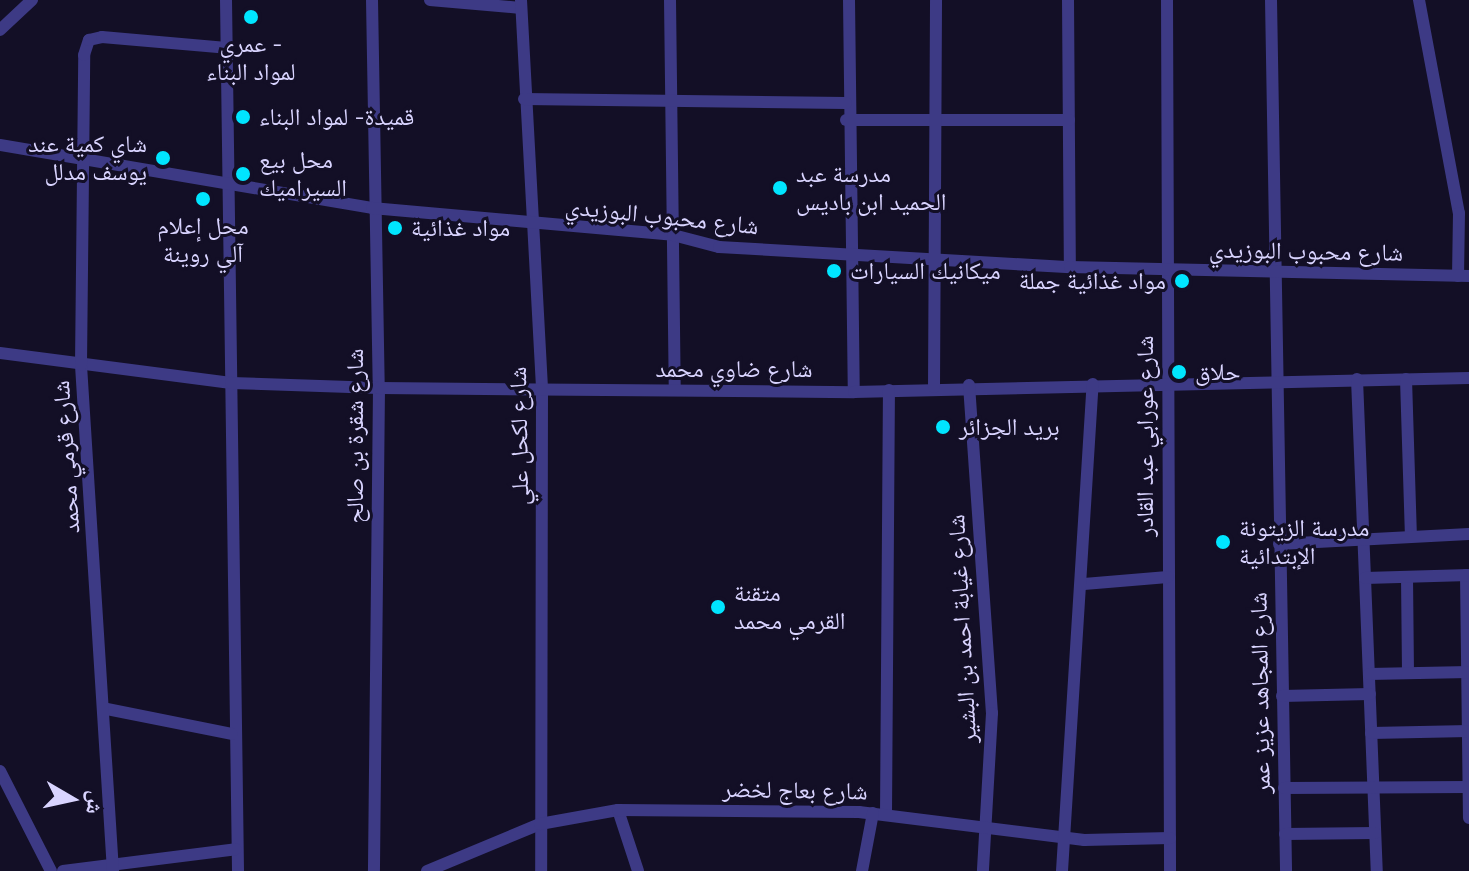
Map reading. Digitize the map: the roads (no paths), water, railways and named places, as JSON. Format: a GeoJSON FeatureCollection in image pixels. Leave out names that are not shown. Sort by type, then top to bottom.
{"type":"FeatureCollection","features":[{"type":"Feature","properties":{"kind":"street"},"geometry":{"type":"LineString","coordinates":[[0,30],[32,0]]}},
{"type":"Feature","properties":{"kind":"street"},"geometry":{"type":"LineString","coordinates":[[226,0],[232,734],[238,871]]}},
{"type":"Feature","properties":{"kind":"street","name":"شارع شقرة بن صالح"},"geometry":{"type":"LineString","coordinates":[[372,0],[372,208],[379,388],[374,871]]}},
{"type":"Feature","properties":{"kind":"street"},"geometry":{"type":"LineString","coordinates":[[430,0],[521,4]]}},
{"type":"Feature","properties":{"kind":"street"},"geometry":{"type":"LineString","coordinates":[[670,0],[675,390]]}},
{"type":"Feature","properties":{"kind":"street"},"geometry":{"type":"LineString","coordinates":[[849,0],[846,120],[854,392]]}},
{"type":"Feature","properties":{"kind":"street"},"geometry":{"type":"LineString","coordinates":[[934,387],[936,0]]}},
{"type":"Feature","properties":{"kind":"street"},"geometry":{"type":"LineString","coordinates":[[1068,0],[1070,267]]}},
{"type":"Feature","properties":{"kind":"street","name":"شارع عورابي عبد القادر"},"geometry":{"type":"LineString","coordinates":[[1167,0],[1170,871]]}},
{"type":"Feature","properties":{"kind":"street","name":"شارع المجاهد عزيز عمر"},"geometry":{"type":"LineString","coordinates":[[1271,0],[1273,273],[1286,871]]}},
{"type":"Feature","properties":{"kind":"street"},"geometry":{"type":"LineString","coordinates":[[1419,0],[1464,213],[1464,276]]}},
{"type":"Feature","properties":{"kind":"street","name":"شارع لكحل علي"},"geometry":{"type":"LineString","coordinates":[[521,4],[542,390],[541,871]]}},
{"type":"Feature","properties":{"kind":"street","name":"شارع قرمي محمد"},"geometry":{"type":"LineString","coordinates":[[113,868],[107,709],[81,365],[78,157],[89,40],[227,48]]}},
{"type":"Feature","properties":{"kind":"street"},"geometry":{"type":"LineString","coordinates":[[524,99],[669,98],[846,103]]}},
{"type":"Feature","properties":{"kind":"street"},"geometry":{"type":"LineString","coordinates":[[846,120],[1069,120]]}},
{"type":"Feature","properties":{"kind":"street","name":"شارع محبوب البوزيدي"},"geometry":{"type":"LineString","coordinates":[[0,145],[228,187],[372,208],[531,225],[673,235],[707,245],[935,262],[1464,276]]}},
{"type":"Feature","properties":{"kind":"street","name":"شارع ضاوي محمد"},"geometry":{"type":"LineString","coordinates":[[0,353],[231,383],[379,388],[854,392],[969,385],[1469,378]]}},
{"type":"Feature","properties":{"kind":"street"},"geometry":{"type":"LineString","coordinates":[[1357,379],[1377,871]]}},
{"type":"Feature","properties":{"kind":"street"},"geometry":{"type":"LineString","coordinates":[[1406,379],[1411,536]]}},
{"type":"Feature","properties":{"kind":"street"},"geometry":{"type":"LineString","coordinates":[[1062,871],[1084,584],[1093,384]]}},
{"type":"Feature","properties":{"kind":"street","name":"شارع غيابة احمد بن البشير"},"geometry":{"type":"LineString","coordinates":[[969,385],[992,713],[989,827],[983,871]]}},
{"type":"Feature","properties":{"kind":"street"},"geometry":{"type":"LineString","coordinates":[[862,871],[880,814],[889,390]]}},
{"type":"Feature","properties":{"kind":"street"},"geometry":{"type":"LineString","coordinates":[[1279,544],[1469,534]]}},
{"type":"Feature","properties":{"kind":"street"},"geometry":{"type":"LineString","coordinates":[[1365,578],[1467,575],[1469,818]]}},
{"type":"Feature","properties":{"kind":"street"},"geometry":{"type":"LineString","coordinates":[[1084,584],[1168,577]]}},
{"type":"Feature","properties":{"kind":"street"},"geometry":{"type":"LineString","coordinates":[[1407,577],[1408,673]]}},
{"type":"Feature","properties":{"kind":"street"},"geometry":{"type":"LineString","coordinates":[[1369,674],[1467,672]]}},
{"type":"Feature","properties":{"kind":"street"},"geometry":{"type":"LineString","coordinates":[[1282,696],[1370,694]]}},
{"type":"Feature","properties":{"kind":"street"},"geometry":{"type":"LineString","coordinates":[[107,709],[232,734]]}},
{"type":"Feature","properties":{"kind":"street"},"geometry":{"type":"LineString","coordinates":[[1371,733],[1468,731]]}},
{"type":"Feature","properties":{"kind":"street"},"geometry":{"type":"LineString","coordinates":[[0,771],[51,871]]}},
{"type":"Feature","properties":{"kind":"street"},"geometry":{"type":"LineString","coordinates":[[1284,788],[1468,787]]}},
{"type":"Feature","properties":{"kind":"street"},"geometry":{"type":"LineString","coordinates":[[618,810],[638,871]]}},
{"type":"Feature","properties":{"kind":"street","name":"شارع بعاج لخضر"},"geometry":{"type":"LineString","coordinates":[[427,871],[540,824],[618,810],[880,814],[1065,833],[1084,840],[1170,838]]}},
{"type":"Feature","properties":{"kind":"street"},"geometry":{"type":"LineString","coordinates":[[1285,834],[1375,833]]}},
{"type":"Feature","properties":{"kind":"street"},"geometry":{"type":"LineString","coordinates":[[63,871],[113,868],[236,849]]}},
{"type":"Feature","properties":{"kind":"place","name":"عمري - لمواد البناء"},"geometry":{"type":"Point","coordinates":[251,17]}},
{"type":"Feature","properties":{"kind":"place","name":"قميدة- لمواد البناء"},"geometry":{"type":"Point","coordinates":[243,117]}},
{"type":"Feature","properties":{"kind":"place","name":"شاي كمية عند يوسف مدلل"},"geometry":{"type":"Point","coordinates":[163,158]}},
{"type":"Feature","properties":{"kind":"place","name":"محل بيع السيراميك"},"geometry":{"type":"Point","coordinates":[243,174]}},
{"type":"Feature","properties":{"kind":"place","name":"مدرسة عبد الحميد ابن باديس"},"geometry":{"type":"Point","coordinates":[780,188]}},
{"type":"Feature","properties":{"kind":"place","name":"محل إعلام آلي روينة"},"geometry":{"type":"Point","coordinates":[203,199]}},
{"type":"Feature","properties":{"kind":"place","name":"مواد غذائية"},"geometry":{"type":"Point","coordinates":[395,228]}},
{"type":"Feature","properties":{"kind":"place","name":"ميكانيك السيارات"},"geometry":{"type":"Point","coordinates":[834,271]}},
{"type":"Feature","properties":{"kind":"place","name":"مواد غذائية جملة"},"geometry":{"type":"Point","coordinates":[1182,281]}},
{"type":"Feature","properties":{"kind":"place","name":"حلاق"},"geometry":{"type":"Point","coordinates":[1179,372]}},
{"type":"Feature","properties":{"kind":"place","name":"بريد الجزائر"},"geometry":{"type":"Point","coordinates":[943,427]}},
{"type":"Feature","properties":{"kind":"place","name":"مدرسة الزيتونة الإبتدائية"},"geometry":{"type":"Point","coordinates":[1223,542]}},
{"type":"Feature","properties":{"kind":"place","name":"متقنة القرمي محمد"},"geometry":{"type":"Point","coordinates":[718,607]}}]}
